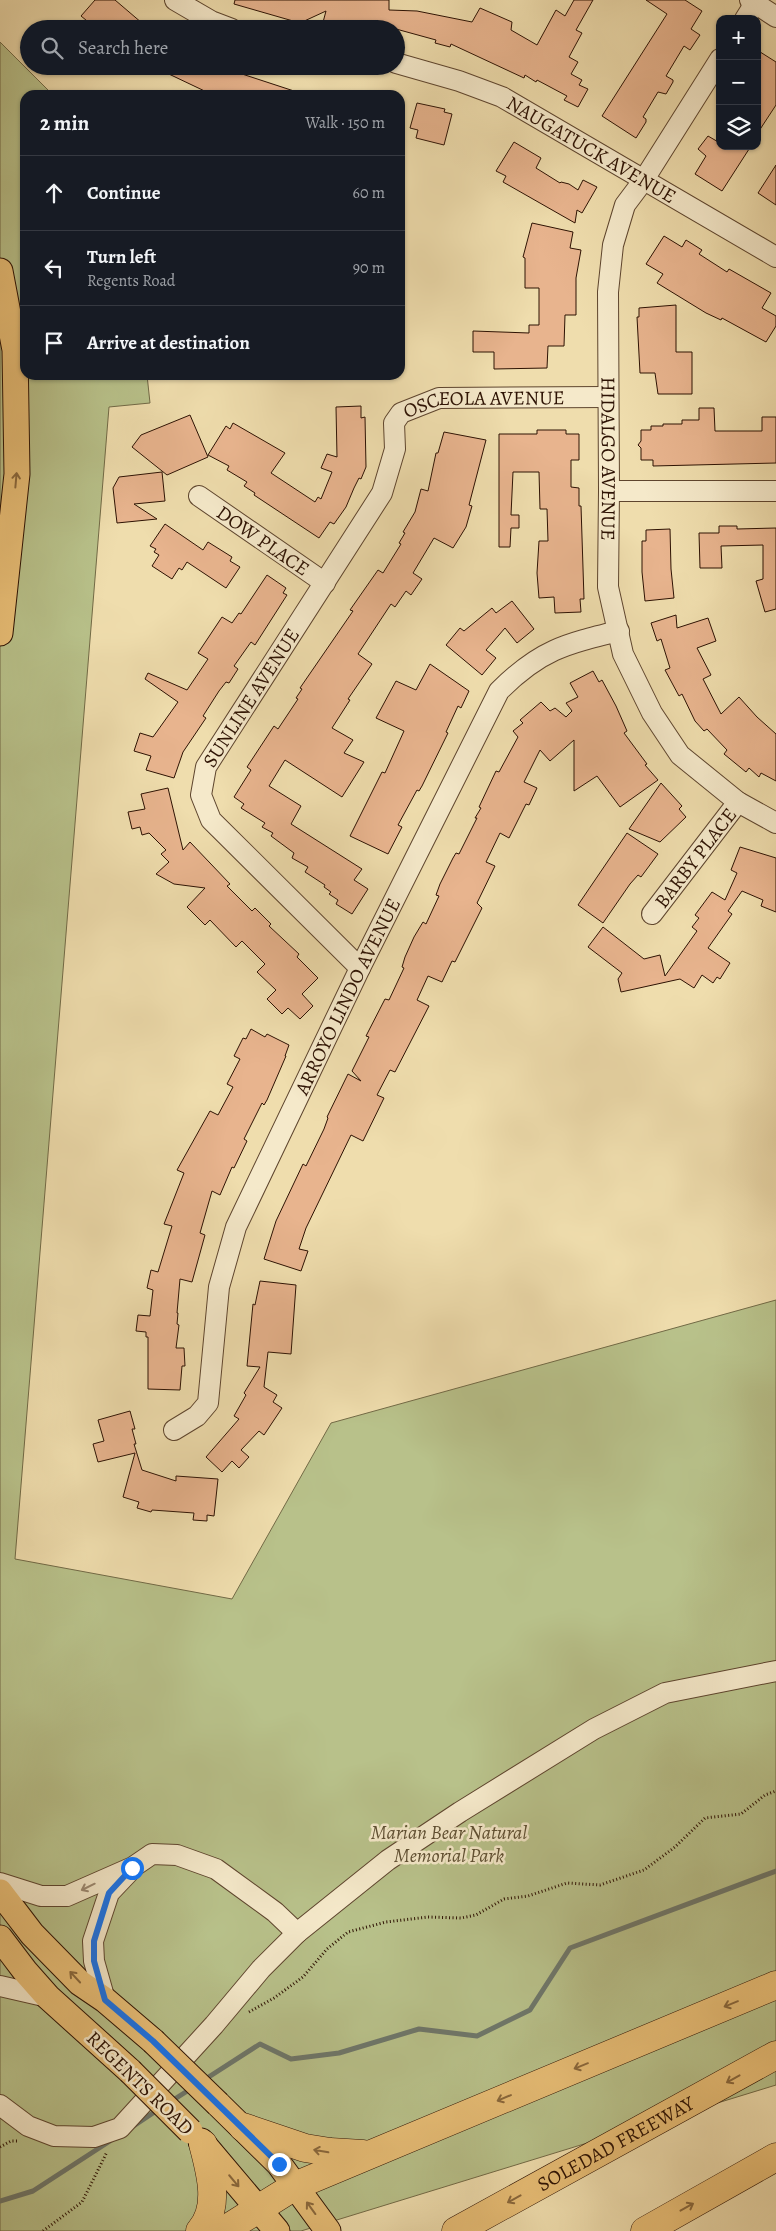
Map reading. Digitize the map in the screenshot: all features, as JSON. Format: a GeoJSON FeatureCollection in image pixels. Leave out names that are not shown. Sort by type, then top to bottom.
{"type":"FeatureCollection","features":[{"type":"Feature","properties":{"kind":"highway"},"geometry":{"type":"LineString","coordinates":[[223,2231],[295,2186],[776,1985]]}},
{"type":"Feature","properties":{"kind":"highway","name":"SOLEDAD FREEWAY"},"geometry":{"type":"LineString","coordinates":[[456,2231],[776,2055]]}},
{"type":"Feature","properties":{"kind":"highway"},"geometry":{"type":"LineString","coordinates":[[243,2128],[305,2148],[369,2155]]}},
{"type":"Feature","properties":{"kind":"highway"},"geometry":{"type":"LineString","coordinates":[[196,2137],[213,2182],[209,2212],[205,2224],[200,2231]]}},
{"type":"Feature","properties":{"kind":"highway"},"geometry":{"type":"LineString","coordinates":[[645,2231],[776,2157]]}},
{"type":"Feature","properties":{"kind":"main road"},"geometry":{"type":"LineString","coordinates":[[0,271],[15,350],[17,474],[0,633]]}},
{"type":"Feature","properties":{"kind":"main road","name":"REGENTS ROAD"},"geometry":{"type":"LineString","coordinates":[[0,1892],[32,1934],[80,1983],[105,2000],[153,2041],[279,2164],[328,2231]]}},
{"type":"Feature","properties":{"kind":"main road","name":"REGENTS ROAD"},"geometry":{"type":"LineString","coordinates":[[0,1938],[48,1997],[130,2071],[196,2137],[276,2231]]}},
{"type":"Feature","properties":{"kind":"street"},"geometry":{"type":"LineString","coordinates":[[175,0],[209,20]]}},
{"type":"Feature","properties":{"kind":"street"},"geometry":{"type":"LineString","coordinates":[[752,5],[776,16]]}},
{"type":"Feature","properties":{"kind":"street","name":"HIDALGO AVENUE"},"geometry":{"type":"LineString","coordinates":[[719,60],[643,181],[625,205],[613,245],[608,292],[610,491],[608,587],[623,654],[652,713],[680,755],[738,802],[776,823]]}},
{"type":"Feature","properties":{"kind":"street","name":"NAUGATUCK AVENUE"},"geometry":{"type":"LineString","coordinates":[[405,66],[460,81],[502,97],[776,257]]}},
{"type":"Feature","properties":{"kind":"street","name":"OSCEOLA AVENUE"},"geometry":{"type":"LineString","coordinates":[[325,583],[382,493],[395,448],[394,424],[401,412],[439,398],[608,397]]}},
{"type":"Feature","properties":{"kind":"street"},"geometry":{"type":"LineString","coordinates":[[610,491],[776,491]]}},
{"type":"Feature","properties":{"kind":"street","name":"DOW PLACE"},"geometry":{"type":"LineString","coordinates":[[199,496],[325,583]]}},
{"type":"Feature","properties":{"kind":"street","name":"SUNLINE AVENUE"},"geometry":{"type":"LineString","coordinates":[[325,583],[206,768],[201,794],[211,820],[360,968]]}},
{"type":"Feature","properties":{"kind":"street","name":"ARROYO LINDO AVENUE"},"geometry":{"type":"LineString","coordinates":[[174,1430],[197,1416],[208,1403],[219,1287],[236,1227],[360,968],[499,691],[519,671],[545,654],[574,642],[619,631]]}},
{"type":"Feature","properties":{"kind":"street","name":"BARBY PLACE"},"geometry":{"type":"LineString","coordinates":[[652,914],[738,802]]}},
{"type":"Feature","properties":{"kind":"street"},"geometry":{"type":"LineString","coordinates":[[0,2105],[28,2126],[54,2136],[94,2137],[120,2128],[214,2025],[260,1969],[297,1933],[388,1860],[468,1807],[594,1729],[665,1693],[776,1671]]}},
{"type":"Feature","properties":{"kind":"street"},"geometry":{"type":"LineString","coordinates":[[0,1883],[41,1896],[67,1896],[132,1868],[152,1854],[177,1855],[216,1870],[275,1912],[297,1933]]}},
{"type":"Feature","properties":{"kind":"street"},"geometry":{"type":"LineString","coordinates":[[105,2000],[94,1961],[94,1941],[109,1893],[132,1868]]}},
{"type":"Feature","properties":{"kind":"street"},"geometry":{"type":"LineString","coordinates":[[0,1986],[48,1997]]}},
{"type":"Feature","properties":{"kind":"path"},"geometry":{"type":"LineString","coordinates":[[214,2025],[226,2023],[274,1998],[303,1977],[327,1948],[348,1932],[386,1922],[428,1918],[461,1918],[476,1915],[504,1899],[528,1896],[567,1883],[600,1885],[644,1870],[675,1847],[705,1818],[741,1814],[765,1795],[776,1791]]}},
{"type":"Feature","properties":{"kind":"path"},"geometry":{"type":"LineString","coordinates":[[43,2231],[82,2202],[106,2154]]}},
{"type":"Feature","properties":{"kind":"green space","name":"Marian Bear Natural Memorial Park"},"geometry":{"type":"Polygon","coordinates":[[[0,42],[20,62],[20,75],[33,75],[48,90],[20,90],[20,380],[148,380],[150,403],[109,407],[15,1559],[232,1599],[331,1423],[776,1300],[776,2085],[301,2231],[0,2231],[0,42]]]}},
{"type":"Feature","properties":{"kind":"building"},"geometry":{"type":"Polygon","coordinates":[[[95,0],[115,0],[138,20],[86,20],[81,16],[95,0]]]}},
{"type":"Feature","properties":{"kind":"building"},"geometry":{"type":"Polygon","coordinates":[[[235,0],[389,0],[389,10],[417,11],[472,22],[480,8],[512,22],[511,30],[537,45],[556,10],[565,16],[574,0],[593,0],[576,30],[582,33],[569,57],[578,62],[571,74],[582,80],[579,85],[588,89],[578,107],[564,100],[567,96],[537,80],[536,82],[525,75],[524,78],[451,44],[450,47],[435,43],[436,40],[405,31],[405,20],[324,20],[326,11],[306,20],[290,20],[234,4],[235,0]]]}},
{"type":"Feature","properties":{"kind":"building"},"geometry":{"type":"Polygon","coordinates":[[[646,0],[685,0],[702,11],[691,29],[700,35],[690,50],[684,46],[666,76],[673,80],[673,82],[666,94],[658,92],[643,117],[646,119],[646,122],[636,138],[602,116],[667,14],[646,0]]]}},
{"type":"Feature","properties":{"kind":"building"},"geometry":{"type":"Polygon","coordinates":[[[761,53],[776,62],[776,105],[761,128],[761,53]]]}},
{"type":"Feature","properties":{"kind":"building"},"geometry":{"type":"Polygon","coordinates":[[[171,75],[245,75],[291,90],[202,90],[171,75]]]}},
{"type":"Feature","properties":{"kind":"building"},"geometry":{"type":"Polygon","coordinates":[[[417,103],[445,109],[444,112],[452,114],[444,145],[416,138],[418,130],[410,128],[417,103]]]}},
{"type":"Feature","properties":{"kind":"building"},"geometry":{"type":"Polygon","coordinates":[[[708,136],[716,141],[716,150],[748,150],[722,191],[695,174],[706,156],[698,149],[708,136]]]}},
{"type":"Feature","properties":{"kind":"building"},"geometry":{"type":"Polygon","coordinates":[[[514,142],[541,158],[536,168],[560,183],[569,184],[578,190],[583,180],[597,187],[582,213],[577,210],[575,223],[503,182],[506,176],[496,171],[514,142]]]}},
{"type":"Feature","properties":{"kind":"building"},"geometry":{"type":"Polygon","coordinates":[[[776,165],[776,205],[758,193],[776,165]]]}},
{"type":"Feature","properties":{"kind":"building"},"geometry":{"type":"Polygon","coordinates":[[[532,223],[573,232],[570,248],[581,250],[576,278],[576,315],[565,315],[564,346],[548,346],[547,368],[494,369],[494,352],[473,352],[473,331],[529,333],[529,325],[539,325],[539,288],[525,288],[525,258],[523,257],[532,223]]]}},
{"type":"Feature","properties":{"kind":"building"},"geometry":{"type":"Polygon","coordinates":[[[664,236],[682,247],[686,240],[702,250],[699,254],[727,272],[729,269],[771,293],[762,308],[776,316],[776,326],[766,342],[722,318],[721,320],[706,313],[657,283],[663,274],[646,264],[664,236]]]}},
{"type":"Feature","properties":{"kind":"building"},"geometry":{"type":"Polygon","coordinates":[[[676,305],[676,352],[692,352],[692,394],[658,394],[655,373],[640,373],[637,317],[639,317],[639,308],[676,305]]]}},
{"type":"Feature","properties":{"kind":"building"},"geometry":{"type":"Polygon","coordinates":[[[361,406],[361,418],[365,417],[366,467],[346,507],[334,524],[330,522],[319,538],[254,495],[255,493],[244,486],[247,482],[227,470],[229,466],[208,455],[226,426],[230,429],[233,423],[285,453],[271,473],[315,502],[318,497],[321,499],[332,472],[321,468],[327,454],[337,457],[336,407],[361,406]]]}},
{"type":"Feature","properties":{"kind":"building"},"geometry":{"type":"Polygon","coordinates":[[[699,408],[714,408],[715,431],[762,431],[762,417],[776,417],[776,463],[653,466],[653,460],[641,460],[641,448],[638,445],[641,441],[641,430],[651,430],[651,426],[663,426],[663,424],[682,424],[682,420],[699,420],[699,408]]]}},
{"type":"Feature","properties":{"kind":"building"},"geometry":{"type":"Polygon","coordinates":[[[190,415],[208,457],[167,475],[132,447],[141,435],[190,415]]]}},
{"type":"Feature","properties":{"kind":"building"},"geometry":{"type":"Polygon","coordinates":[[[537,430],[566,430],[566,434],[579,434],[579,460],[571,460],[571,487],[579,488],[579,506],[581,506],[584,599],[580,599],[581,612],[555,613],[554,597],[539,598],[537,573],[539,541],[548,541],[547,509],[540,509],[539,472],[513,472],[511,515],[519,515],[519,528],[511,528],[510,547],[499,547],[499,434],[537,434],[537,430]]]}},
{"type":"Feature","properties":{"kind":"building"},"geometry":{"type":"Polygon","coordinates":[[[444,432],[486,440],[469,505],[472,506],[466,527],[453,548],[434,538],[413,573],[422,579],[411,595],[406,591],[395,607],[391,604],[358,654],[372,664],[348,699],[350,700],[332,728],[353,740],[344,753],[364,762],[342,797],[285,760],[269,786],[301,806],[291,824],[362,869],[354,880],[368,889],[352,914],[336,904],[338,900],[329,894],[331,892],[324,887],[325,885],[305,872],[308,867],[292,858],[294,853],[271,836],[273,833],[262,827],[265,823],[241,808],[244,804],[234,797],[251,770],[247,767],[274,726],[278,729],[298,699],[296,698],[302,689],[300,688],[353,611],[350,610],[378,570],[383,573],[401,544],[399,543],[405,533],[403,532],[415,512],[421,489],[428,491],[436,453],[438,453],[444,432]]]}},
{"type":"Feature","properties":{"kind":"building"},"geometry":{"type":"Polygon","coordinates":[[[162,472],[165,501],[134,504],[157,519],[117,523],[113,488],[119,477],[162,472]]]}},
{"type":"Feature","properties":{"kind":"building"},"geometry":{"type":"Polygon","coordinates":[[[165,524],[203,550],[208,542],[232,557],[230,561],[240,567],[226,588],[187,562],[182,570],[179,568],[172,579],[152,566],[159,555],[154,552],[156,549],[150,546],[165,524]]]}},
{"type":"Feature","properties":{"kind":"building"},"geometry":{"type":"Polygon","coordinates":[[[719,526],[737,526],[737,529],[776,528],[776,609],[765,612],[756,581],[763,579],[763,545],[721,546],[722,568],[700,568],[699,533],[719,533],[719,526]]]}},
{"type":"Feature","properties":{"kind":"building"},"geometry":{"type":"Polygon","coordinates":[[[670,529],[674,598],[645,601],[642,572],[642,541],[646,541],[646,530],[670,529]]]}},
{"type":"Feature","properties":{"kind":"building"},"geometry":{"type":"Polygon","coordinates":[[[267,575],[286,588],[283,593],[287,595],[255,645],[251,642],[234,666],[238,669],[229,683],[226,682],[219,691],[203,716],[206,718],[183,752],[174,778],[146,770],[151,756],[134,751],[140,733],[153,737],[178,702],[145,679],[148,673],[187,690],[208,659],[198,653],[222,617],[232,623],[239,613],[241,614],[267,575]]]}},
{"type":"Feature","properties":{"kind":"building"},"geometry":{"type":"Polygon","coordinates":[[[512,601],[534,629],[517,643],[505,628],[486,650],[496,658],[482,675],[446,645],[460,628],[464,631],[492,608],[496,613],[512,601]]]}},
{"type":"Feature","properties":{"kind":"building"},"geometry":{"type":"Polygon","coordinates":[[[676,615],[677,628],[708,618],[716,641],[697,648],[711,675],[703,679],[721,714],[739,697],[776,734],[776,781],[761,773],[759,777],[749,768],[746,772],[724,754],[727,750],[707,729],[704,731],[695,721],[682,694],[679,696],[665,670],[670,668],[661,639],[657,641],[651,623],[676,615]]]}},
{"type":"Feature","properties":{"kind":"building"},"geometry":{"type":"Polygon","coordinates":[[[430,664],[469,691],[461,708],[458,706],[446,732],[448,733],[422,786],[419,791],[417,790],[398,825],[402,827],[388,854],[350,836],[382,772],[385,773],[404,731],[376,718],[396,681],[416,690],[430,664]]]}},
{"type":"Feature","properties":{"kind":"building"},"geometry":{"type":"Polygon","coordinates":[[[593,671],[599,682],[602,680],[616,706],[627,731],[624,733],[647,764],[645,765],[658,780],[620,807],[597,776],[574,791],[574,740],[550,761],[540,750],[524,782],[537,788],[529,805],[526,804],[509,838],[500,833],[486,862],[495,866],[477,903],[482,908],[455,962],[452,961],[442,982],[428,976],[417,1000],[429,1006],[395,1072],[390,1070],[377,1095],[384,1098],[363,1141],[351,1135],[306,1228],[299,1249],[308,1251],[301,1271],[264,1259],[276,1221],[303,1164],[306,1166],[348,1074],[361,1081],[352,1071],[369,1037],[366,1036],[385,999],[389,1000],[404,968],[402,967],[405,957],[414,937],[423,922],[426,924],[439,896],[436,895],[440,884],[456,853],[459,854],[477,818],[475,818],[481,808],[479,807],[496,771],[499,772],[518,737],[513,731],[523,723],[520,720],[541,702],[550,711],[555,708],[566,717],[572,711],[566,703],[578,697],[570,683],[593,671]]]}},
{"type":"Feature","properties":{"kind":"building"},"geometry":{"type":"Polygon","coordinates":[[[661,783],[682,806],[679,809],[686,817],[660,842],[629,829],[661,783]]]}},
{"type":"Feature","properties":{"kind":"building"},"geometry":{"type":"Polygon","coordinates":[[[168,788],[183,850],[190,842],[230,884],[227,886],[252,911],[255,908],[271,924],[269,926],[299,954],[297,957],[318,978],[302,994],[313,1006],[300,1019],[288,1008],[282,1014],[267,999],[276,990],[257,972],[265,964],[242,941],[236,947],[210,920],[205,925],[187,907],[205,888],[174,884],[156,874],[169,862],[161,854],[166,850],[149,833],[142,835],[140,827],[132,829],[128,812],[145,809],[141,794],[168,788]]]}},
{"type":"Feature","properties":{"kind":"building"},"geometry":{"type":"Polygon","coordinates":[[[627,833],[658,854],[641,877],[638,875],[630,884],[603,923],[578,905],[627,833]]]}},
{"type":"Feature","properties":{"kind":"building"},"geometry":{"type":"Polygon","coordinates":[[[740,847],[776,858],[776,912],[761,906],[763,900],[742,891],[728,911],[732,914],[708,948],[730,963],[720,979],[717,977],[713,983],[702,975],[694,988],[680,979],[621,992],[618,979],[622,973],[588,947],[603,927],[644,959],[660,955],[665,976],[697,931],[692,927],[699,918],[695,915],[712,892],[725,900],[737,873],[731,870],[740,847]]]}},
{"type":"Feature","properties":{"kind":"building"},"geometry":{"type":"Polygon","coordinates":[[[251,1029],[265,1037],[267,1034],[289,1045],[286,1056],[267,1100],[264,1105],[262,1103],[244,1139],[247,1141],[234,1168],[232,1167],[220,1195],[212,1191],[200,1233],[205,1235],[192,1282],[180,1279],[177,1313],[177,1324],[179,1325],[176,1348],[184,1348],[185,1366],[182,1366],[180,1390],[148,1389],[148,1337],[146,1337],[146,1332],[136,1331],[138,1315],[150,1316],[153,1290],[147,1288],[151,1270],[158,1272],[172,1226],[164,1224],[184,1173],[177,1170],[210,1111],[218,1115],[233,1087],[227,1084],[240,1059],[234,1056],[243,1038],[246,1039],[251,1029]]]}},
{"type":"Feature","properties":{"kind":"building"},"geometry":{"type":"Polygon","coordinates":[[[260,1281],[296,1285],[291,1354],[268,1352],[264,1387],[277,1395],[273,1402],[282,1408],[264,1435],[259,1431],[241,1450],[249,1457],[239,1468],[232,1461],[222,1472],[206,1457],[239,1419],[234,1416],[246,1395],[244,1393],[260,1367],[247,1366],[253,1304],[255,1305],[260,1281]]]}},
{"type":"Feature","properties":{"kind":"building"},"geometry":{"type":"Polygon","coordinates":[[[130,1411],[135,1429],[132,1429],[136,1444],[134,1444],[142,1470],[176,1481],[176,1476],[218,1479],[214,1516],[207,1515],[207,1521],[193,1520],[194,1513],[152,1510],[151,1512],[137,1508],[139,1502],[123,1497],[135,1453],[98,1462],[93,1444],[104,1441],[98,1420],[130,1411]]]}},
{"type":"Feature","properties":{"kind":"waterway"},"geometry":{"type":"LineString","coordinates":[[204,2080],[260,2044],[291,2059],[339,2053],[419,2029],[477,2036],[530,2010],[570,1948],[776,1871]]}},
{"type":"Feature","properties":{"kind":"waterway"},"geometry":{"type":"LineString","coordinates":[[170,2102],[192,2088]]}},
{"type":"Feature","properties":{"kind":"waterway"},"geometry":{"type":"LineString","coordinates":[[132,2127],[159,2109]]}},
{"type":"Feature","properties":{"kind":"waterway"},"geometry":{"type":"LineString","coordinates":[[0,2201],[33,2191],[113,2139]]}},
{"type":"Feature","properties":{"kind":"route"},"geometry":{"type":"LineString","coordinates":[[132,1868],[109,1893],[94,1941],[94,1961],[105,2000],[153,2041],[279,2164]]}}]}
